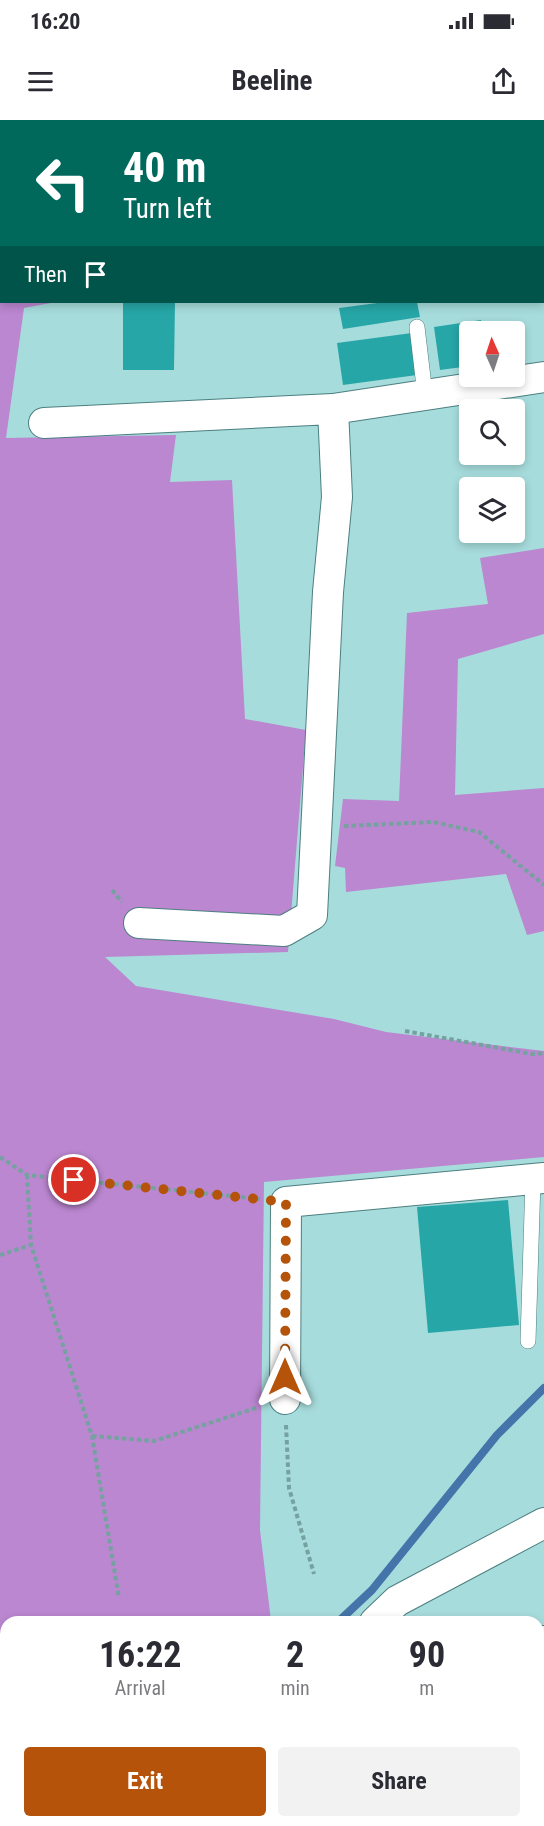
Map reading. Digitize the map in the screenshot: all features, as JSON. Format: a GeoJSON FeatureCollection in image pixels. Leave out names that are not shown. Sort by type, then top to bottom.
{"type":"FeatureCollection","features":[{"type":"Feature","properties":{"kind":"street"},"geometry":{"type":"LineString","coordinates":[[44,423],[333,409],[544,377]]}},
{"type":"Feature","properties":{"kind":"street"},"geometry":{"type":"LineString","coordinates":[[140,923],[284,931],[312,915],[328,592],[337,497],[333,409]]}},
{"type":"Feature","properties":{"kind":"street"},"geometry":{"type":"LineString","coordinates":[[285,1399],[286,1202],[538,1179]]}},
{"type":"Feature","properties":{"kind":"street"},"geometry":{"type":"LineString","coordinates":[[382,1616],[398,1601],[544,1523]]}},
{"type":"Feature","properties":{"kind":"lane"},"geometry":{"type":"LineString","coordinates":[[417,327],[425,395]]}},
{"type":"Feature","properties":{"kind":"lane"},"geometry":{"type":"LineString","coordinates":[[528,1341],[538,1179]]}},
{"type":"Feature","properties":{"kind":"path"},"geometry":{"type":"LineString","coordinates":[[316,827],[433,822],[479,832],[544,885]]}},
{"type":"Feature","properties":{"kind":"path"},"geometry":{"type":"LineString","coordinates":[[405,1031],[532,1054],[544,1053]]}},
{"type":"Feature","properties":{"kind":"path"},"geometry":{"type":"LineString","coordinates":[[0,1157],[27,1175],[286,1202]]}},
{"type":"Feature","properties":{"kind":"path"},"geometry":{"type":"LineString","coordinates":[[27,1175],[31,1245],[92,1436],[119,1598]]}},
{"type":"Feature","properties":{"kind":"path"},"geometry":{"type":"LineString","coordinates":[[0,1255],[31,1245]]}},
{"type":"Feature","properties":{"kind":"path"},"geometry":{"type":"LineString","coordinates":[[92,1436],[154,1441],[285,1399],[289,1488],[314,1574]]}},
{"type":"Feature","properties":{"kind":"shaded area"},"geometry":{"type":"Polygon","coordinates":[[[0,303],[51,303],[24,308],[6,438],[176,435],[170,482],[232,480],[245,719],[306,730],[288,952],[105,957],[136,986],[334,1019],[386,1032],[544,1051],[544,1157],[264,1182],[260,1530],[270,1616],[0,1616],[0,303]]]}},
{"type":"Feature","properties":{"kind":"shaded area"},"geometry":{"type":"Polygon","coordinates":[[[544,548],[544,634],[458,659],[455,795],[544,788],[544,931],[527,935],[506,874],[346,892],[345,868],[335,866],[343,799],[399,801],[407,613],[488,604],[480,558],[544,548]]]}},
{"type":"Feature","properties":{"kind":"building"},"geometry":{"type":"Polygon","coordinates":[[[123,303],[175,303],[174,370],[123,370],[123,303]]]}},
{"type":"Feature","properties":{"kind":"building"},"geometry":{"type":"Polygon","coordinates":[[[377,303],[417,303],[420,317],[343,329],[339,308],[377,303]]]}},
{"type":"Feature","properties":{"kind":"building"},"geometry":{"type":"Polygon","coordinates":[[[459,323],[459,367],[440,370],[434,327],[459,323]]]}},
{"type":"Feature","properties":{"kind":"building"},"geometry":{"type":"Polygon","coordinates":[[[412,333],[417,375],[343,385],[337,343],[412,333]]]}},
{"type":"Feature","properties":{"kind":"building"},"geometry":{"type":"Polygon","coordinates":[[[508,1200],[519,1325],[428,1333],[417,1207],[508,1200]]]}},
{"type":"Feature","properties":{"kind":"waterway"},"geometry":{"type":"LineString","coordinates":[[344,1616],[372,1590],[497,1435],[544,1388]]}},
{"type":"Feature","properties":{"kind":"route"},"geometry":{"type":"LineString","coordinates":[[74,1180],[286,1202],[285,1377]]}}]}
